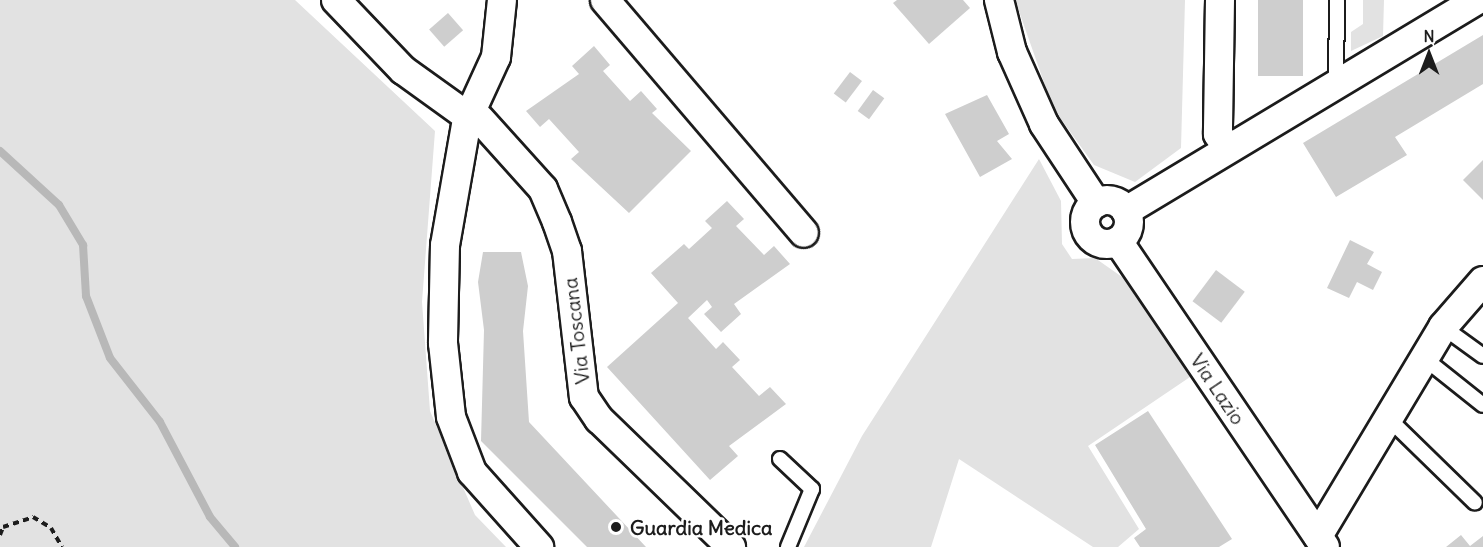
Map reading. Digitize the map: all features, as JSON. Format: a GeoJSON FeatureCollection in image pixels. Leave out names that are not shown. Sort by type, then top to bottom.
{"type":"FeatureCollection","features":[{"type":"Feature","properties":{"kind":"street","name":"Via Toscana"},"geometry":{"type":"LineString","coordinates":[[336,0],[403,70],[470,115],[543,189],[567,251],[577,375],[584,397],[599,419],[731,547]]}},
{"type":"Feature","properties":{"kind":"street"},"geometry":{"type":"LineString","coordinates":[[502,0],[496,57],[470,115],[445,255],[443,343],[451,417],[472,472],[539,547]]}},
{"type":"Feature","properties":{"kind":"street"},"geometry":{"type":"LineString","coordinates":[[605,0],[804,233]]}},
{"type":"Feature","properties":{"kind":"street"},"geometry":{"type":"LineString","coordinates":[[999,0],[1012,52],[1044,124],[1096,202]]}},
{"type":"Feature","properties":{"kind":"street"},"geometry":{"type":"LineString","coordinates":[[1220,0],[1218,134],[1227,148]]}},
{"type":"Feature","properties":{"kind":"street"},"geometry":{"type":"LineString","coordinates":[[1126,211],[1336,82],[1477,0]]}},
{"type":"Feature","properties":{"kind":"street"},"geometry":{"type":"LineString","coordinates":[[1116,201],[1126,211],[1127,231],[1118,241],[1079,240],[1085,219],[1096,202],[1116,201]]}},
{"type":"Feature","properties":{"kind":"street","name":"Via Lazio"},"geometry":{"type":"LineString","coordinates":[[1118,241],[1322,542],[1386,416],[1443,327],[1483,281]]}},
{"type":"Feature","properties":{"kind":"lane"},"geometry":{"type":"LineString","coordinates":[[1336,82],[1337,0]]}},
{"type":"Feature","properties":{"kind":"lane"},"geometry":{"type":"LineString","coordinates":[[1443,327],[1483,356]]}},
{"type":"Feature","properties":{"kind":"lane"},"geometry":{"type":"LineString","coordinates":[[1424,358],[1483,405]]}},
{"type":"Feature","properties":{"kind":"lane"},"geometry":{"type":"LineString","coordinates":[[1386,416],[1475,504]]}},
{"type":"Feature","properties":{"kind":"lane"},"geometry":{"type":"LineString","coordinates":[[780,459],[812,489],[788,547]]}},
{"type":"Feature","properties":{"kind":"path"},"geometry":{"type":"LineString","coordinates":[[0,535],[3,527],[33,517],[51,528],[62,547]]}},
{"type":"Feature","properties":{"kind":"shaded area"},"geometry":{"type":"Polygon","coordinates":[[[0,0],[295,0],[435,131],[422,302],[430,411],[475,515],[506,547],[0,547],[0,0]]]}},
{"type":"Feature","properties":{"kind":"shaded area"},"geometry":{"type":"Polygon","coordinates":[[[1015,0],[1185,0],[1181,148],[1135,182],[1094,165],[1053,108],[1015,0]]]}},
{"type":"Feature","properties":{"kind":"shaded area"},"geometry":{"type":"Polygon","coordinates":[[[1363,0],[1384,0],[1383,36],[1351,51],[1351,32],[1363,24],[1363,0]]]}},
{"type":"Feature","properties":{"kind":"shaded area"},"geometry":{"type":"Polygon","coordinates":[[[1039,159],[1061,201],[1062,244],[1072,259],[1095,258],[1125,279],[1193,375],[1088,446],[1139,529],[1118,547],[1093,547],[959,459],[931,547],[804,547],[862,436],[1039,159]]]}},
{"type":"Feature","properties":{"kind":"building"},"geometry":{"type":"Polygon","coordinates":[[[897,0],[963,0],[970,8],[929,44],[893,3],[897,0]]]}},
{"type":"Feature","properties":{"kind":"building"},"geometry":{"type":"Polygon","coordinates":[[[1258,0],[1303,0],[1303,76],[1258,76],[1258,0]]]}},
{"type":"Feature","properties":{"kind":"building"},"geometry":{"type":"Polygon","coordinates":[[[448,13],[463,30],[444,47],[429,29],[448,13]]]}},
{"type":"Feature","properties":{"kind":"building"},"geometry":{"type":"Polygon","coordinates":[[[1483,35],[1483,84],[1395,137],[1407,155],[1336,197],[1303,143],[1483,35]]]}},
{"type":"Feature","properties":{"kind":"building"},"geometry":{"type":"Polygon","coordinates":[[[594,46],[610,65],[603,71],[630,101],[641,91],[657,109],[652,113],[691,151],[629,213],[571,159],[579,152],[549,119],[540,127],[526,111],[579,74],[572,66],[594,46]]]}},
{"type":"Feature","properties":{"kind":"building"},"geometry":{"type":"Polygon","coordinates":[[[850,72],[862,81],[846,103],[834,94],[850,72]]]}},
{"type":"Feature","properties":{"kind":"building"},"geometry":{"type":"Polygon","coordinates":[[[873,90],[884,98],[869,119],[858,111],[873,90]]]}},
{"type":"Feature","properties":{"kind":"building"},"geometry":{"type":"Polygon","coordinates":[[[987,95],[1009,134],[997,141],[1012,159],[980,177],[945,114],[987,95]]]}},
{"type":"Feature","properties":{"kind":"building"},"geometry":{"type":"Polygon","coordinates":[[[1483,160],[1483,200],[1463,180],[1483,160]]]}},
{"type":"Feature","properties":{"kind":"building"},"geometry":{"type":"Polygon","coordinates":[[[727,201],[744,219],[736,226],[764,255],[774,246],[790,264],[734,304],[741,314],[721,332],[704,314],[712,307],[707,300],[688,318],[716,349],[723,342],[740,360],[732,367],[759,396],[770,387],[786,404],[729,446],[738,456],[710,480],[607,367],[678,303],[651,273],[684,244],[689,249],[712,228],[705,221],[727,201]]]}},
{"type":"Feature","properties":{"kind":"building"},"geometry":{"type":"Polygon","coordinates":[[[1350,240],[1374,252],[1367,264],[1382,272],[1373,290],[1357,282],[1349,298],[1327,288],[1350,240]]]}},
{"type":"Feature","properties":{"kind":"building"},"geometry":{"type":"Polygon","coordinates":[[[483,252],[521,252],[528,286],[523,331],[529,422],[646,547],[587,547],[481,441],[484,330],[478,282],[483,252]]]}},
{"type":"Feature","properties":{"kind":"building"},"geometry":{"type":"Polygon","coordinates":[[[1216,270],[1245,292],[1221,323],[1193,301],[1216,270]]]}},
{"type":"Feature","properties":{"kind":"building"},"geometry":{"type":"Polygon","coordinates":[[[1148,411],[1232,539],[1219,547],[1140,547],[1134,538],[1146,529],[1095,445],[1148,411]]]}},
{"type":"Feature","properties":{"kind":"building"},"geometry":{"type":"Polygon","coordinates":[[[1461,535],[1470,546],[1483,536],[1483,547],[1446,547],[1461,535]]]}},
{"type":"Feature","properties":{"kind":"waterway"},"geometry":{"type":"LineString","coordinates":[[0,151],[59,205],[83,245],[86,296],[110,358],[160,422],[210,517],[235,547]]}},
{"type":"Feature","properties":{"kind":"place","name":"Guardia Medica"},"geometry":{"type":"Point","coordinates":[616,527]}}]}
